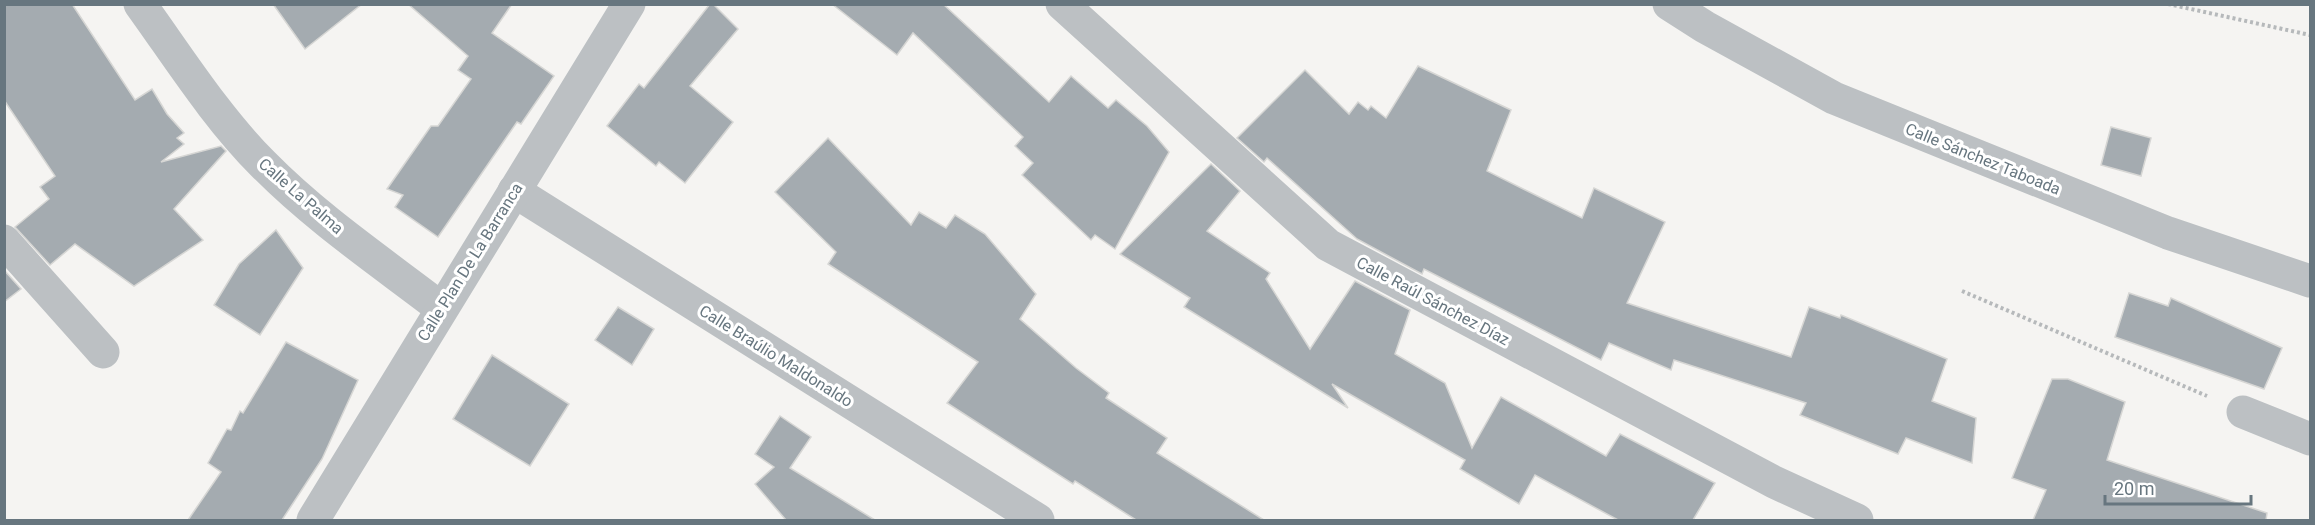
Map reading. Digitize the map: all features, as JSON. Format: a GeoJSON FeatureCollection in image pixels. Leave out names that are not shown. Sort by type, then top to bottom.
{"type":"FeatureCollection","features":[{"type":"Feature","properties":{"kind":"street","name":"Calle La Palma"},"geometry":{"type":"LineString","coordinates":[[140,4],[216,109],[262,164],[318,213],[441,308]]}},
{"type":"Feature","properties":{"kind":"street","name":"Calle Plan De La Barranca"},"geometry":{"type":"LineString","coordinates":[[313,520],[629,4]]}},
{"type":"Feature","properties":{"kind":"street","name":"Calle Raúl Sánchez Díaz"},"geometry":{"type":"LineString","coordinates":[[1062,4],[1328,245],[1774,482],[1857,520]]}},
{"type":"Feature","properties":{"kind":"street","name":"Calle Sánchez Taboada"},"geometry":{"type":"LineString","coordinates":[[1669,4],[1705,27],[1834,98],[2168,233],[2310,281]]}},
{"type":"Feature","properties":{"kind":"street","name":"Calle Braúlio Maldonaldo"},"geometry":{"type":"LineString","coordinates":[[514,191],[1038,520]]}},
{"type":"Feature","properties":{"kind":"street"},"geometry":{"type":"LineString","coordinates":[[4,241],[103,352]]}},
{"type":"Feature","properties":{"kind":"street"},"geometry":{"type":"LineString","coordinates":[[2243,412],[2310,439]]}},
{"type":"Feature","properties":{"kind":"path"},"geometry":{"type":"LineString","coordinates":[[2168,4],[2310,35]]}},
{"type":"Feature","properties":{"kind":"path"},"geometry":{"type":"LineString","coordinates":[[1962,291],[2243,412]]}},
{"type":"Feature","properties":{"kind":"building"},"geometry":{"type":"Polygon","coordinates":[[[4,4],[72,4],[135,100],[152,89],[167,114],[184,133],[177,138],[184,144],[161,162],[221,146],[226,151],[174,209],[203,240],[134,286],[75,244],[50,265],[15,227],[49,199],[40,187],[55,176],[4,100],[4,4]]]}},
{"type":"Feature","properties":{"kind":"building"},"geometry":{"type":"Polygon","coordinates":[[[273,4],[362,4],[305,49],[273,4]]]}},
{"type":"Feature","properties":{"kind":"building"},"geometry":{"type":"Polygon","coordinates":[[[408,4],[512,4],[492,33],[554,76],[521,124],[517,122],[438,237],[395,207],[403,195],[387,189],[431,126],[438,126],[471,79],[458,70],[468,56],[408,4]]]}},
{"type":"Feature","properties":{"kind":"building"},"geometry":{"type":"Polygon","coordinates":[[[710,4],[713,4],[738,29],[690,86],[733,122],[685,183],[659,162],[656,166],[607,126],[639,84],[644,88],[710,4]]]}},
{"type":"Feature","properties":{"kind":"building"},"geometry":{"type":"Polygon","coordinates":[[[832,4],[943,4],[1049,102],[1071,76],[1108,108],[1116,100],[1147,126],[1169,152],[1115,249],[1095,235],[1091,240],[1022,175],[1033,163],[1015,146],[1023,137],[913,33],[897,55],[832,4]]]}},
{"type":"Feature","properties":{"kind":"building"},"geometry":{"type":"Polygon","coordinates":[[[1418,66],[1511,110],[1487,171],[1582,218],[1594,188],[1665,222],[1627,303],[1791,357],[1809,307],[1840,318],[1841,315],[1947,359],[1932,401],[1976,418],[1972,463],[1906,438],[1898,454],[1800,415],[1806,403],[1674,360],[1671,370],[1609,343],[1601,360],[1424,269],[1422,274],[1357,239],[1267,158],[1264,162],[1237,138],[1305,70],[1349,114],[1358,102],[1368,110],[1371,106],[1386,118],[1418,66]]]}},
{"type":"Feature","properties":{"kind":"building"},"geometry":{"type":"Polygon","coordinates":[[[2111,127],[2151,138],[2141,176],[2101,165],[2111,127]]]}},
{"type":"Feature","properties":{"kind":"building"},"geometry":{"type":"Polygon","coordinates":[[[828,138],[911,225],[919,212],[946,228],[955,215],[985,234],[1036,294],[1020,319],[1076,368],[1109,393],[1106,398],[1167,438],[1157,453],[1264,520],[1136,520],[1075,481],[1073,484],[947,403],[978,362],[828,264],[836,252],[775,192],[828,138]]]}},
{"type":"Feature","properties":{"kind":"building"},"geometry":{"type":"Polygon","coordinates":[[[1211,164],[1240,191],[1207,231],[1270,273],[1266,279],[1310,349],[1355,281],[1410,310],[1395,354],[1445,383],[1472,448],[1501,397],[1606,456],[1620,434],[1715,483],[1693,520],[1618,520],[1535,475],[1519,504],[1460,469],[1465,460],[1332,384],[1348,408],[1184,307],[1190,298],[1120,254],[1211,164]]]}},
{"type":"Feature","properties":{"kind":"building"},"geometry":{"type":"Polygon","coordinates":[[[276,230],[303,268],[260,335],[214,305],[239,264],[276,230]]]}},
{"type":"Feature","properties":{"kind":"building"},"geometry":{"type":"Polygon","coordinates":[[[4,270],[21,289],[4,302],[4,270]]]}},
{"type":"Feature","properties":{"kind":"building"},"geometry":{"type":"Polygon","coordinates":[[[2129,293],[2168,306],[2171,298],[2282,348],[2264,389],[2115,337],[2129,293]]]}},
{"type":"Feature","properties":{"kind":"building"},"geometry":{"type":"Polygon","coordinates":[[[618,307],[654,329],[632,365],[595,340],[618,307]]]}},
{"type":"Feature","properties":{"kind":"building"},"geometry":{"type":"Polygon","coordinates":[[[286,342],[358,380],[322,459],[282,520],[188,520],[221,472],[208,463],[227,429],[231,430],[240,411],[243,413],[286,342]]]}},
{"type":"Feature","properties":{"kind":"building"},"geometry":{"type":"Polygon","coordinates":[[[492,355],[569,404],[530,466],[453,419],[492,355]]]}},
{"type":"Feature","properties":{"kind":"building"},"geometry":{"type":"Polygon","coordinates":[[[2052,379],[2068,379],[2125,402],[2107,460],[2267,513],[2266,520],[2033,520],[2046,490],[2012,478],[2052,379]]]}},
{"type":"Feature","properties":{"kind":"building"},"geometry":{"type":"Polygon","coordinates":[[[780,416],[811,437],[790,468],[875,520],[786,520],[755,484],[774,467],[755,454],[780,416]]]}}]}
